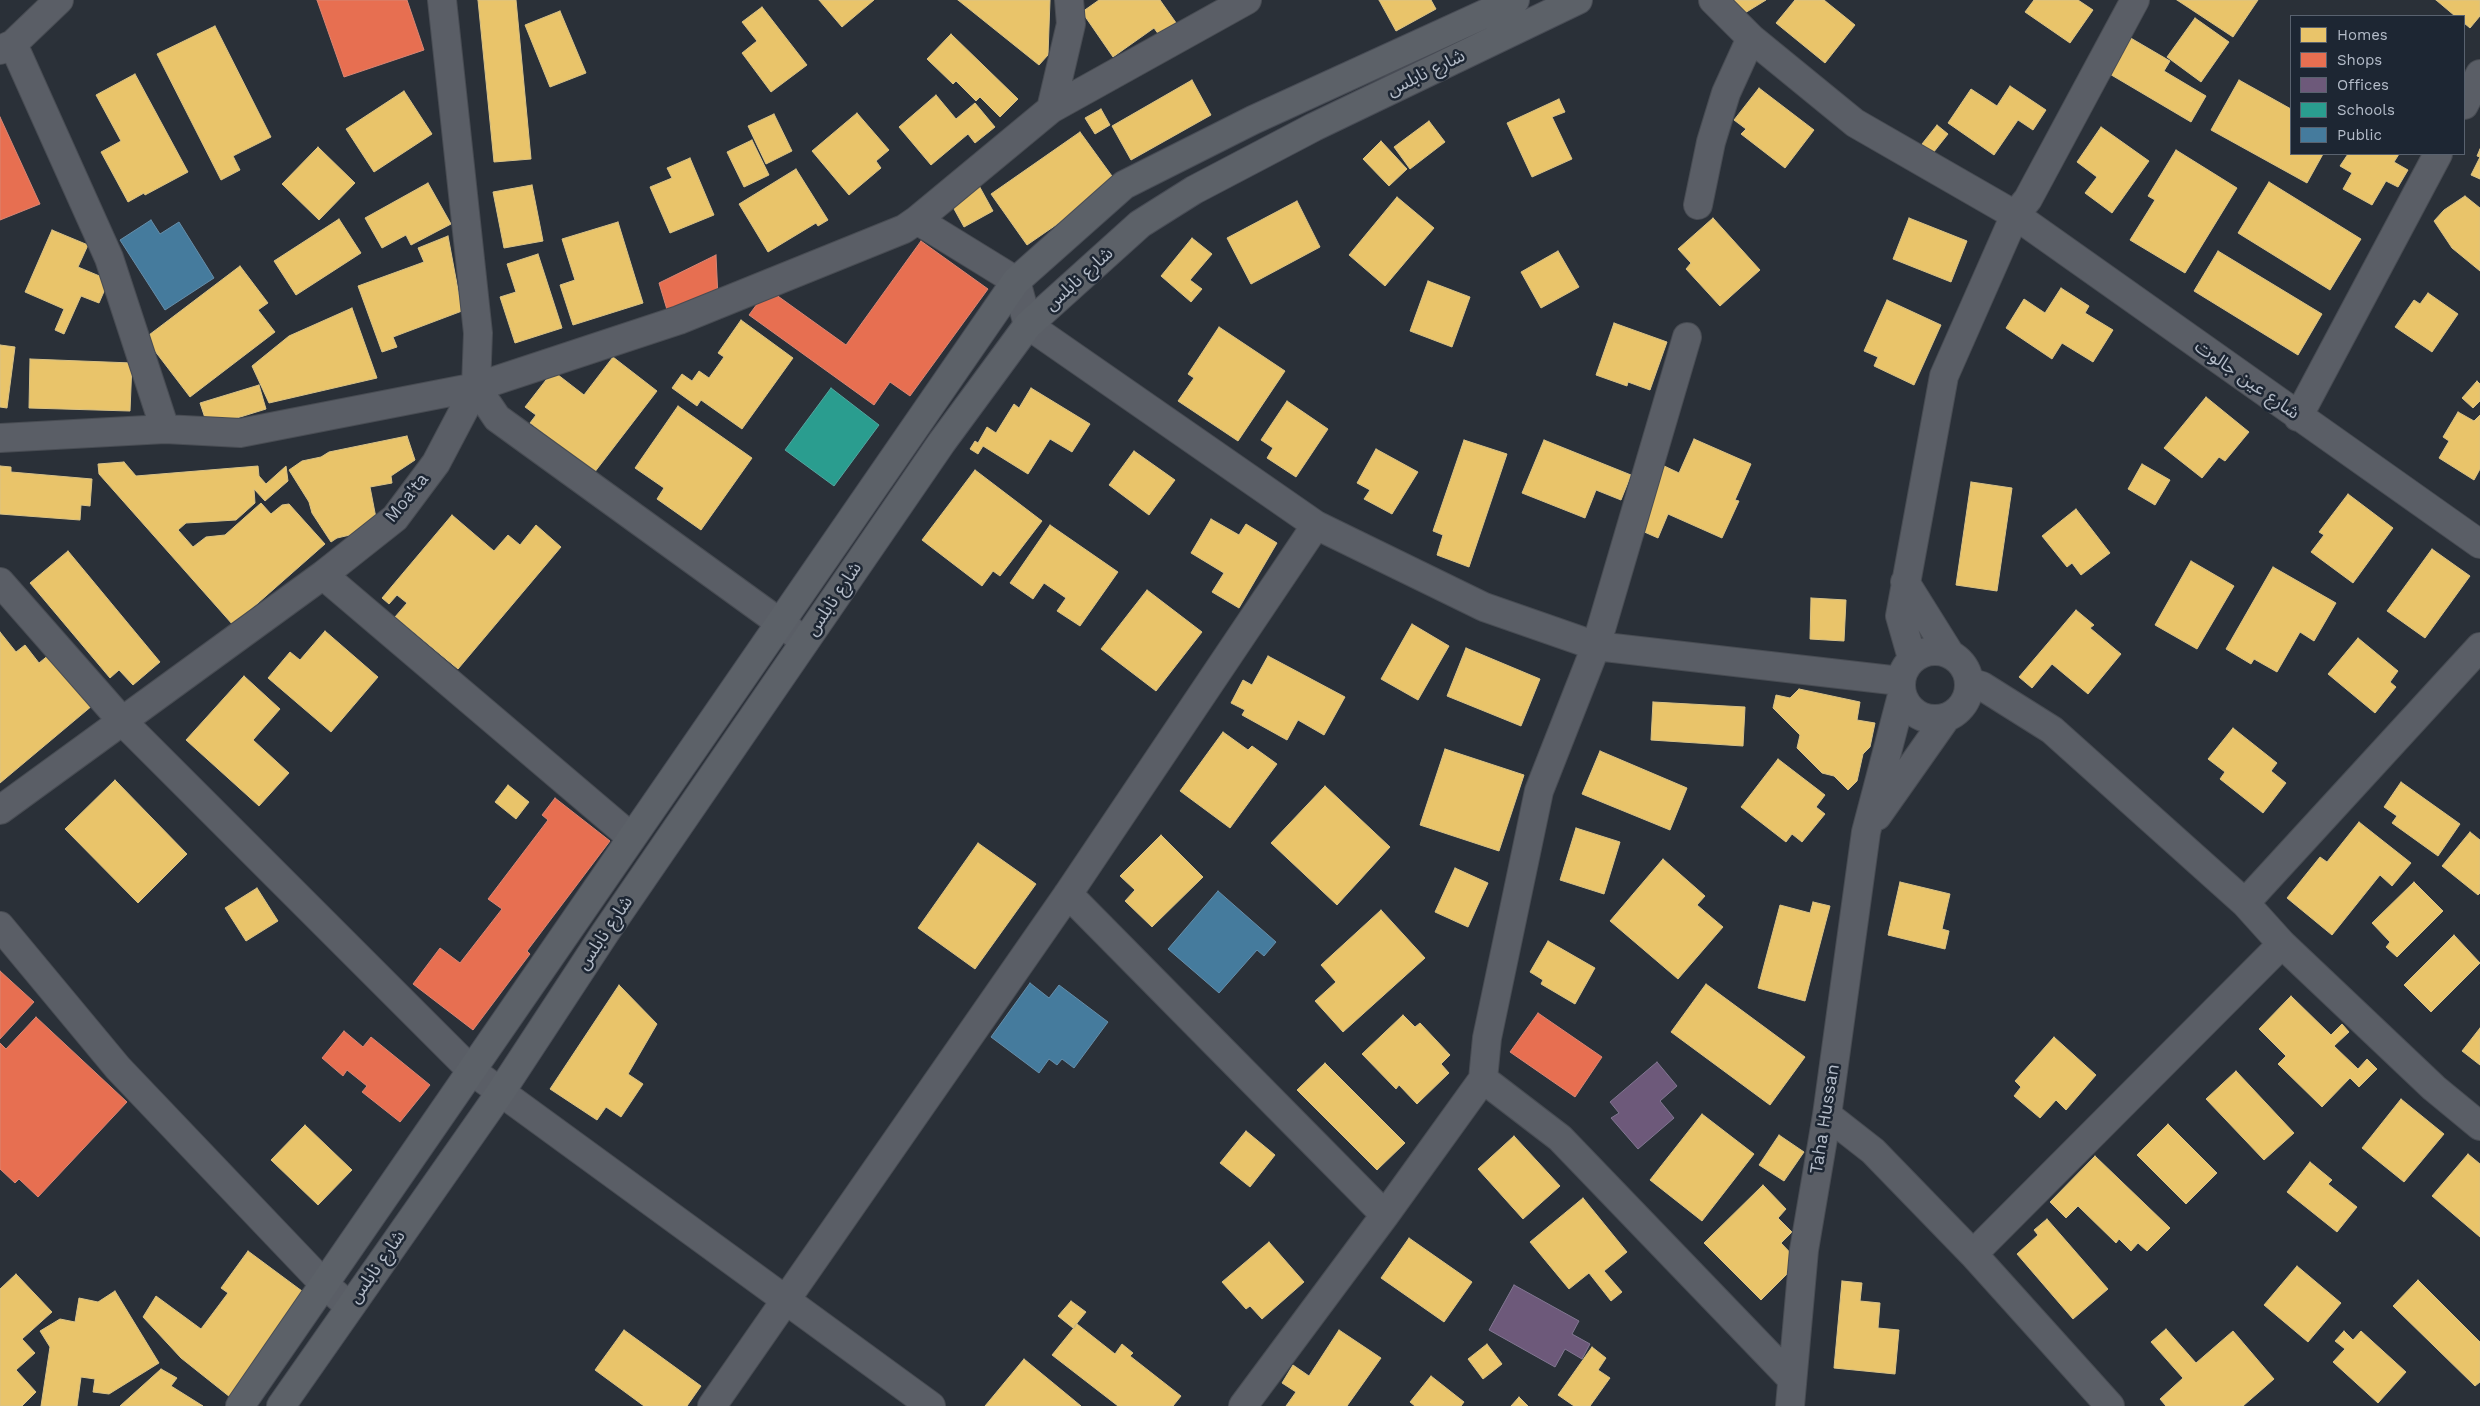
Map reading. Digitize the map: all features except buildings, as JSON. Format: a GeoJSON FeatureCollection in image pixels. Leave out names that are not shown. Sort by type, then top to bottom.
{"type":"FeatureCollection","features":[{"type":"Feature","properties":{"kind":"main road","name":"شارع نابلس"},"geometry":{"type":"LineString","coordinates":[[240,1406],[1016,281],[1124,185],[1253,120],[1515,0]]}},
{"type":"Feature","properties":{"kind":"main road","name":"شارع نابلس"},"geometry":{"type":"LineString","coordinates":[[281,1406],[349,1306],[500,1093],[605,933],[942,442],[1028,325],[1140,224],[1194,190],[1314,127],[1578,0]]}},
{"type":"Feature","properties":{"kind":"street"},"geometry":{"type":"LineString","coordinates":[[59,0],[6,47],[108,258],[165,429]]}},
{"type":"Feature","properties":{"kind":"street"},"geometry":{"type":"LineString","coordinates":[[442,0],[478,333],[476,387],[497,418],[805,641]]}},
{"type":"Feature","properties":{"kind":"street"},"geometry":{"type":"LineString","coordinates":[[1052,109],[1071,24],[1069,0]]}},
{"type":"Feature","properties":{"kind":"street"},"geometry":{"type":"LineString","coordinates":[[0,438],[165,429],[240,433],[476,387],[679,320],[904,229],[1052,109],[1247,0]]}},
{"type":"Feature","properties":{"kind":"street","name":"شارع عين جالوت"},"geometry":{"type":"LineString","coordinates":[[1713,0],[1751,38],[1855,123],[2015,216],[2480,544]]}},
{"type":"Feature","properties":{"kind":"street"},"geometry":{"type":"LineString","coordinates":[[1946,718],[1932,719],[1919,715],[1909,707],[1900,616],[1944,376],[2015,216],[2028,199],[2135,0]]}},
{"type":"Feature","properties":{"kind":"street"},"geometry":{"type":"LineString","coordinates":[[1698,205],[1714,134],[1726,93],[1751,38]]}},
{"type":"Feature","properties":{"kind":"street"},"geometry":{"type":"LineString","coordinates":[[2465,103],[2480,74]]}},
{"type":"Feature","properties":{"kind":"street"},"geometry":{"type":"LineString","coordinates":[[2298,417],[2437,155]]}},
{"type":"Feature","properties":{"kind":"street"},"geometry":{"type":"LineString","coordinates":[[917,220],[1016,281],[1028,325],[1316,525],[1484,607],[1596,646],[1905,678]]}},
{"type":"Feature","properties":{"kind":"street"},"geometry":{"type":"LineString","coordinates":[[1243,1406],[1385,1215],[1482,1078],[1487,1038],[1538,791],[1596,646],[1687,337]]}},
{"type":"Feature","properties":{"kind":"street","name":"Moa'ta"},"geometry":{"type":"LineString","coordinates":[[0,810],[323,575],[395,518],[436,463],[476,387]]}},
{"type":"Feature","properties":{"kind":"street"},"geometry":{"type":"LineString","coordinates":[[712,1406],[1068,894],[1316,525]]}},
{"type":"Feature","properties":{"kind":"street"},"geometry":{"type":"LineString","coordinates":[[323,575],[631,837]]}},
{"type":"Feature","properties":{"kind":"street"},"geometry":{"type":"LineString","coordinates":[[0,582],[122,722],[472,1071],[931,1406]]}},
{"type":"Feature","properties":{"kind":"street"},"geometry":{"type":"LineString","coordinates":[[1905,582],[1950,654]]}},
{"type":"Feature","properties":{"kind":"street"},"geometry":{"type":"LineString","coordinates":[[2245,903],[2480,647]]}},
{"type":"Feature","properties":{"kind":"street"},"geometry":{"type":"LineString","coordinates":[[1866,832],[1946,718],[1957,711],[1966,700],[1969,682],[1968,674],[1961,662],[1950,654],[1937,650],[1924,652],[1905,678]]}},
{"type":"Feature","properties":{"kind":"street","name":"Taha Hussan"},"geometry":{"type":"LineString","coordinates":[[1790,1406],[1804,1250],[1827,1115],[1866,832],[1905,678]]}},
{"type":"Feature","properties":{"kind":"street"},"geometry":{"type":"LineString","coordinates":[[1969,682],[1982,686],[2052,730],[2245,903],[2282,944],[2434,1088],[2480,1126]]}},
{"type":"Feature","properties":{"kind":"street"},"geometry":{"type":"LineString","coordinates":[[1068,894],[1385,1215]]}},
{"type":"Feature","properties":{"kind":"street"},"geometry":{"type":"LineString","coordinates":[[0,926],[118,1068],[324,1284],[349,1306]]}},
{"type":"Feature","properties":{"kind":"street"},"geometry":{"type":"LineString","coordinates":[[1973,1254],[2282,944]]}},
{"type":"Feature","properties":{"kind":"street"},"geometry":{"type":"LineString","coordinates":[[1482,1078],[1560,1138],[1792,1379]]}},
{"type":"Feature","properties":{"kind":"street"},"geometry":{"type":"LineString","coordinates":[[1827,1115],[1873,1151],[1973,1254],[2110,1406]]}}]}
